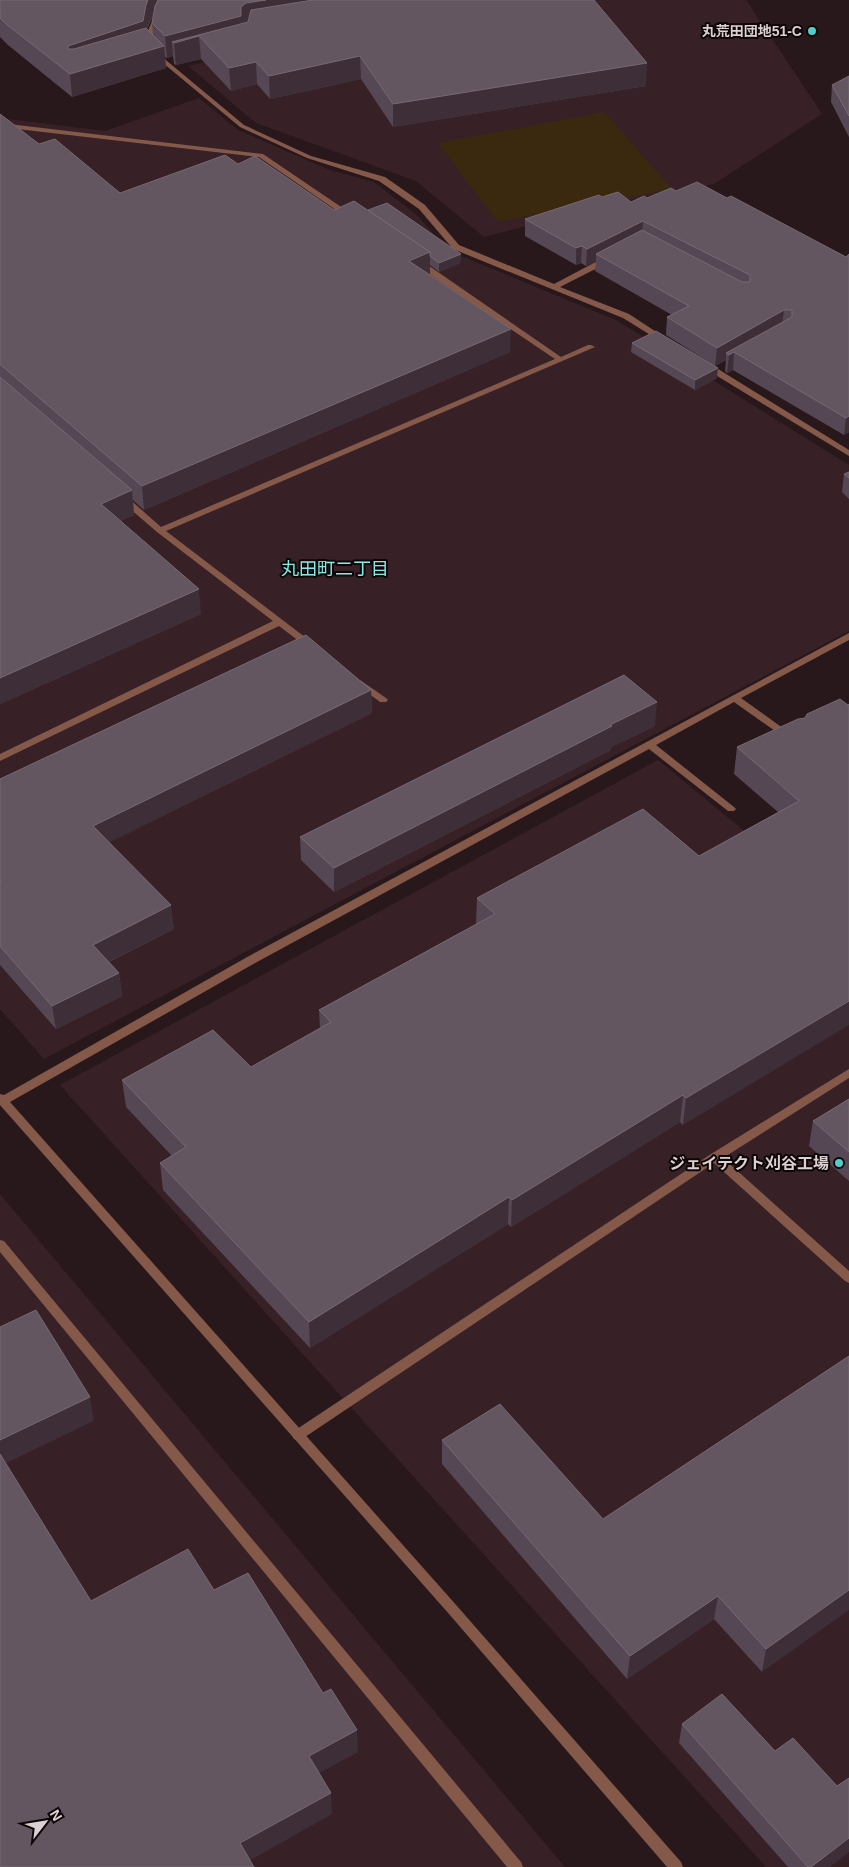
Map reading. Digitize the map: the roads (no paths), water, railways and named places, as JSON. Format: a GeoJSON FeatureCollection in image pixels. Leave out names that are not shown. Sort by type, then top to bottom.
{"type":"FeatureCollection","features":[{"type":"Feature","properties":{"kind":"street"},"geometry":{"type":"LineString","coordinates":[[149,46],[152,28],[165,0]]}},
{"type":"Feature","properties":{"kind":"street"},"geometry":{"type":"LineString","coordinates":[[140,49],[149,46]]}},
{"type":"Feature","properties":{"kind":"street"},"geometry":{"type":"LineString","coordinates":[[149,46],[165,62],[242,126],[309,157],[382,179],[422,207],[456,247],[626,316],[667,341]]}},
{"type":"Feature","properties":{"kind":"street"},"geometry":{"type":"LineString","coordinates":[[165,62],[174,60]]}},
{"type":"Feature","properties":{"kind":"street"},"geometry":{"type":"LineString","coordinates":[[0,125],[261,155],[358,221]]}},
{"type":"Feature","properties":{"kind":"street"},"geometry":{"type":"LineString","coordinates":[[554,287],[615,256]]}},
{"type":"Feature","properties":{"kind":"street"},"geometry":{"type":"LineString","coordinates":[[415,260],[561,360]]}},
{"type":"Feature","properties":{"kind":"street"},"geometry":{"type":"LineString","coordinates":[[160,530],[591,347]]}},
{"type":"Feature","properties":{"kind":"street"},"geometry":{"type":"LineString","coordinates":[[699,361],[849,454]]}},
{"type":"Feature","properties":{"kind":"street"},"geometry":{"type":"LineString","coordinates":[[715,371],[723,367]]}},
{"type":"Feature","properties":{"kind":"street"},"geometry":{"type":"LineString","coordinates":[[117,492],[160,530],[319,652]]}},
{"type":"Feature","properties":{"kind":"street"},"geometry":{"type":"LineString","coordinates":[[0,758],[279,622]]}},
{"type":"Feature","properties":{"kind":"street"},"geometry":{"type":"LineString","coordinates":[[676,1867],[298,1435],[1,1100],[253,959],[736,699],[849,636]]}},
{"type":"Feature","properties":{"kind":"street"},"geometry":{"type":"LineString","coordinates":[[351,676],[383,700]]}},
{"type":"Feature","properties":{"kind":"street"},"geometry":{"type":"LineString","coordinates":[[736,699],[797,742]]}},
{"type":"Feature","properties":{"kind":"street"},"geometry":{"type":"LineString","coordinates":[[650,745],[730,809]]}},
{"type":"Feature","properties":{"kind":"street"},"geometry":{"type":"LineString","coordinates":[[298,1435],[715,1156],[849,1073]]}},
{"type":"Feature","properties":{"kind":"street"},"geometry":{"type":"LineString","coordinates":[[715,1156],[849,1278]]}},
{"type":"Feature","properties":{"kind":"street"},"geometry":{"type":"LineString","coordinates":[[0,1244],[516,1867]]}},
{"type":"Feature","properties":{"kind":"place","name":"丸荒田団地51-C"},"geometry":{"type":"Point","coordinates":[812,31]}},
{"type":"Feature","properties":{"kind":"place","name":"ジェイテクト刈谷工場"},"geometry":{"type":"Point","coordinates":[839,1163]}},
{"type":"Feature","properties":{"kind":"district","name":"丸田町二丁目"},"geometry":{"type":"Point","coordinates":[335,569]}}]}
